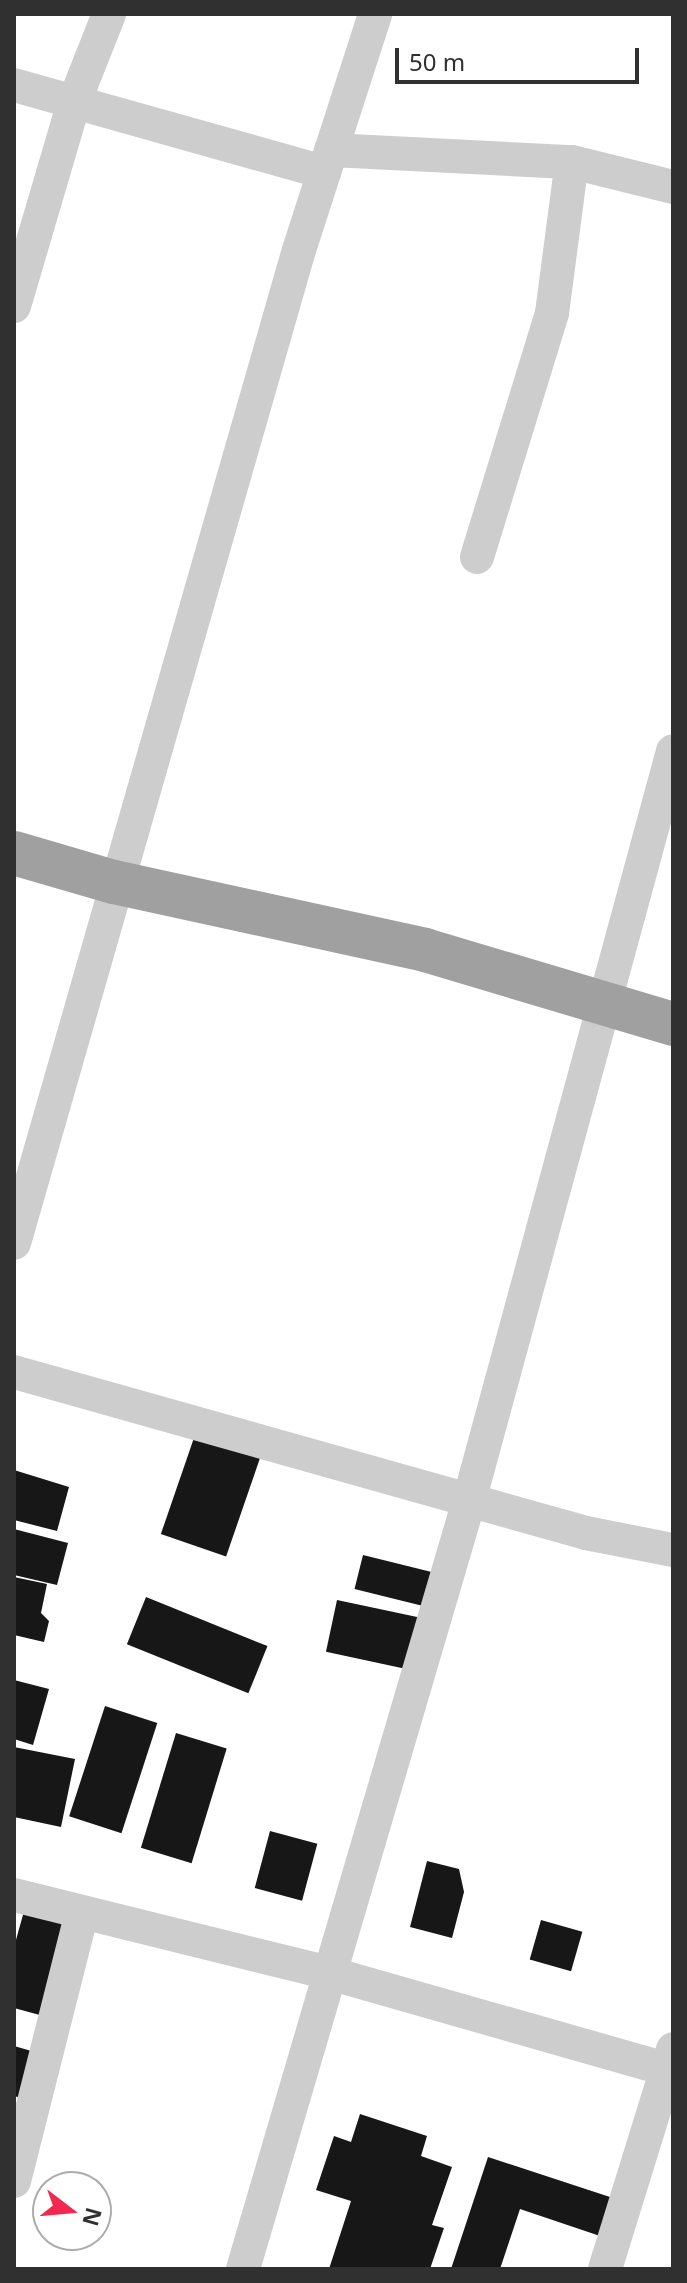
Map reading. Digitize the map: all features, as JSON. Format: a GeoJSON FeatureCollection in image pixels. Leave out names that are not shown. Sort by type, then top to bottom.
{"type":"FeatureCollection","features":[{"type":"Feature","properties":{"kind":"highway"},"geometry":{"type":"LineString","coordinates":[[14,853],[114,882],[425,950],[604,1000],[673,1024]]}},
{"type":"Feature","properties":{"kind":"street"},"geometry":{"type":"LineString","coordinates":[[14,306],[73,105],[109,14]]}},
{"type":"Feature","properties":{"kind":"street"},"geometry":{"type":"LineString","coordinates":[[14,1243],[114,882],[327,161],[375,14]]}},
{"type":"Feature","properties":{"kind":"street"},"geometry":{"type":"LineString","coordinates":[[14,85],[73,105],[327,161],[572,162],[673,187]]}},
{"type":"Feature","properties":{"kind":"street"},"geometry":{"type":"LineString","coordinates":[[477,557],[552,313],[572,162]]}},
{"type":"Feature","properties":{"kind":"street"},"geometry":{"type":"LineString","coordinates":[[243,2269],[469,1501],[673,751]]}},
{"type":"Feature","properties":{"kind":"street"},"geometry":{"type":"LineString","coordinates":[[14,1372],[586,1533],[673,1550]]}},
{"type":"Feature","properties":{"kind":"street"},"geometry":{"type":"LineString","coordinates":[[14,1895],[329,1973],[670,2063],[605,2269]]}},
{"type":"Feature","properties":{"kind":"street"},"geometry":{"type":"LineString","coordinates":[[14,2181],[82,1912]]}},
{"type":"Feature","properties":{"kind":"building"},"geometry":{"type":"Polygon","coordinates":[[[196,1432],[261,1454],[226,1557],[161,1534],[196,1432]]]}},
{"type":"Feature","properties":{"kind":"building"},"geometry":{"type":"Polygon","coordinates":[[[14,1470],[69,1487],[57,1531],[14,1520],[14,1470]]]}},
{"type":"Feature","properties":{"kind":"building"},"geometry":{"type":"Polygon","coordinates":[[[14,1529],[68,1543],[57,1585],[14,1575],[14,1529]]]}},
{"type":"Feature","properties":{"kind":"building"},"geometry":{"type":"Polygon","coordinates":[[[363,1555],[441,1574],[432,1608],[355,1589],[363,1555]]]}},
{"type":"Feature","properties":{"kind":"building"},"geometry":{"type":"Polygon","coordinates":[[[14,1577],[47,1584],[41,1613],[49,1621],[44,1642],[14,1635],[14,1577]]]}},
{"type":"Feature","properties":{"kind":"building"},"geometry":{"type":"Polygon","coordinates":[[[146,1597],[267,1646],[248,1693],[127,1644],[146,1597]]]}},
{"type":"Feature","properties":{"kind":"building"},"geometry":{"type":"Polygon","coordinates":[[[337,1600],[423,1618],[412,1670],[326,1652],[337,1600]]]}},
{"type":"Feature","properties":{"kind":"building"},"geometry":{"type":"Polygon","coordinates":[[[14,1680],[49,1689],[33,1745],[14,1739],[14,1680]]]}},
{"type":"Feature","properties":{"kind":"building"},"geometry":{"type":"Polygon","coordinates":[[[105,1706],[157,1723],[121,1833],[69,1816],[105,1706]]]}},
{"type":"Feature","properties":{"kind":"building"},"geometry":{"type":"Polygon","coordinates":[[[176,1733],[227,1748],[192,1863],[141,1848],[176,1733]]]}},
{"type":"Feature","properties":{"kind":"building"},"geometry":{"type":"Polygon","coordinates":[[[14,1747],[75,1759],[61,1827],[14,1817],[14,1747]]]}},
{"type":"Feature","properties":{"kind":"building"},"geometry":{"type":"Polygon","coordinates":[[[270,1831],[317,1844],[302,1901],[255,1888],[270,1831]]]}},
{"type":"Feature","properties":{"kind":"building"},"geometry":{"type":"Polygon","coordinates":[[[427,1861],[459,1869],[464,1892],[452,1938],[410,1927],[427,1861]]]}},
{"type":"Feature","properties":{"kind":"building"},"geometry":{"type":"Polygon","coordinates":[[[26,1904],[73,1917],[47,2017],[14,2008],[14,1947],[26,1904]]]}},
{"type":"Feature","properties":{"kind":"building"},"geometry":{"type":"Polygon","coordinates":[[[541,1920],[582,1932],[571,1971],[530,1959],[541,1920]]]}},
{"type":"Feature","properties":{"kind":"building"},"geometry":{"type":"Polygon","coordinates":[[[14,2046],[35,2052],[21,2098],[14,2096],[14,2046]]]}},
{"type":"Feature","properties":{"kind":"building"},"geometry":{"type":"Polygon","coordinates":[[[360,2114],[427,2136],[421,2156],[452,2167],[432,2225],[444,2228],[430,2269],[329,2269],[351,2201],[316,2190],[334,2136],[351,2142],[360,2114]]]}},
{"type":"Feature","properties":{"kind":"building"},"geometry":{"type":"Polygon","coordinates":[[[488,2157],[613,2198],[600,2236],[520,2209],[500,2269],[451,2269],[488,2157]]]}}]}
